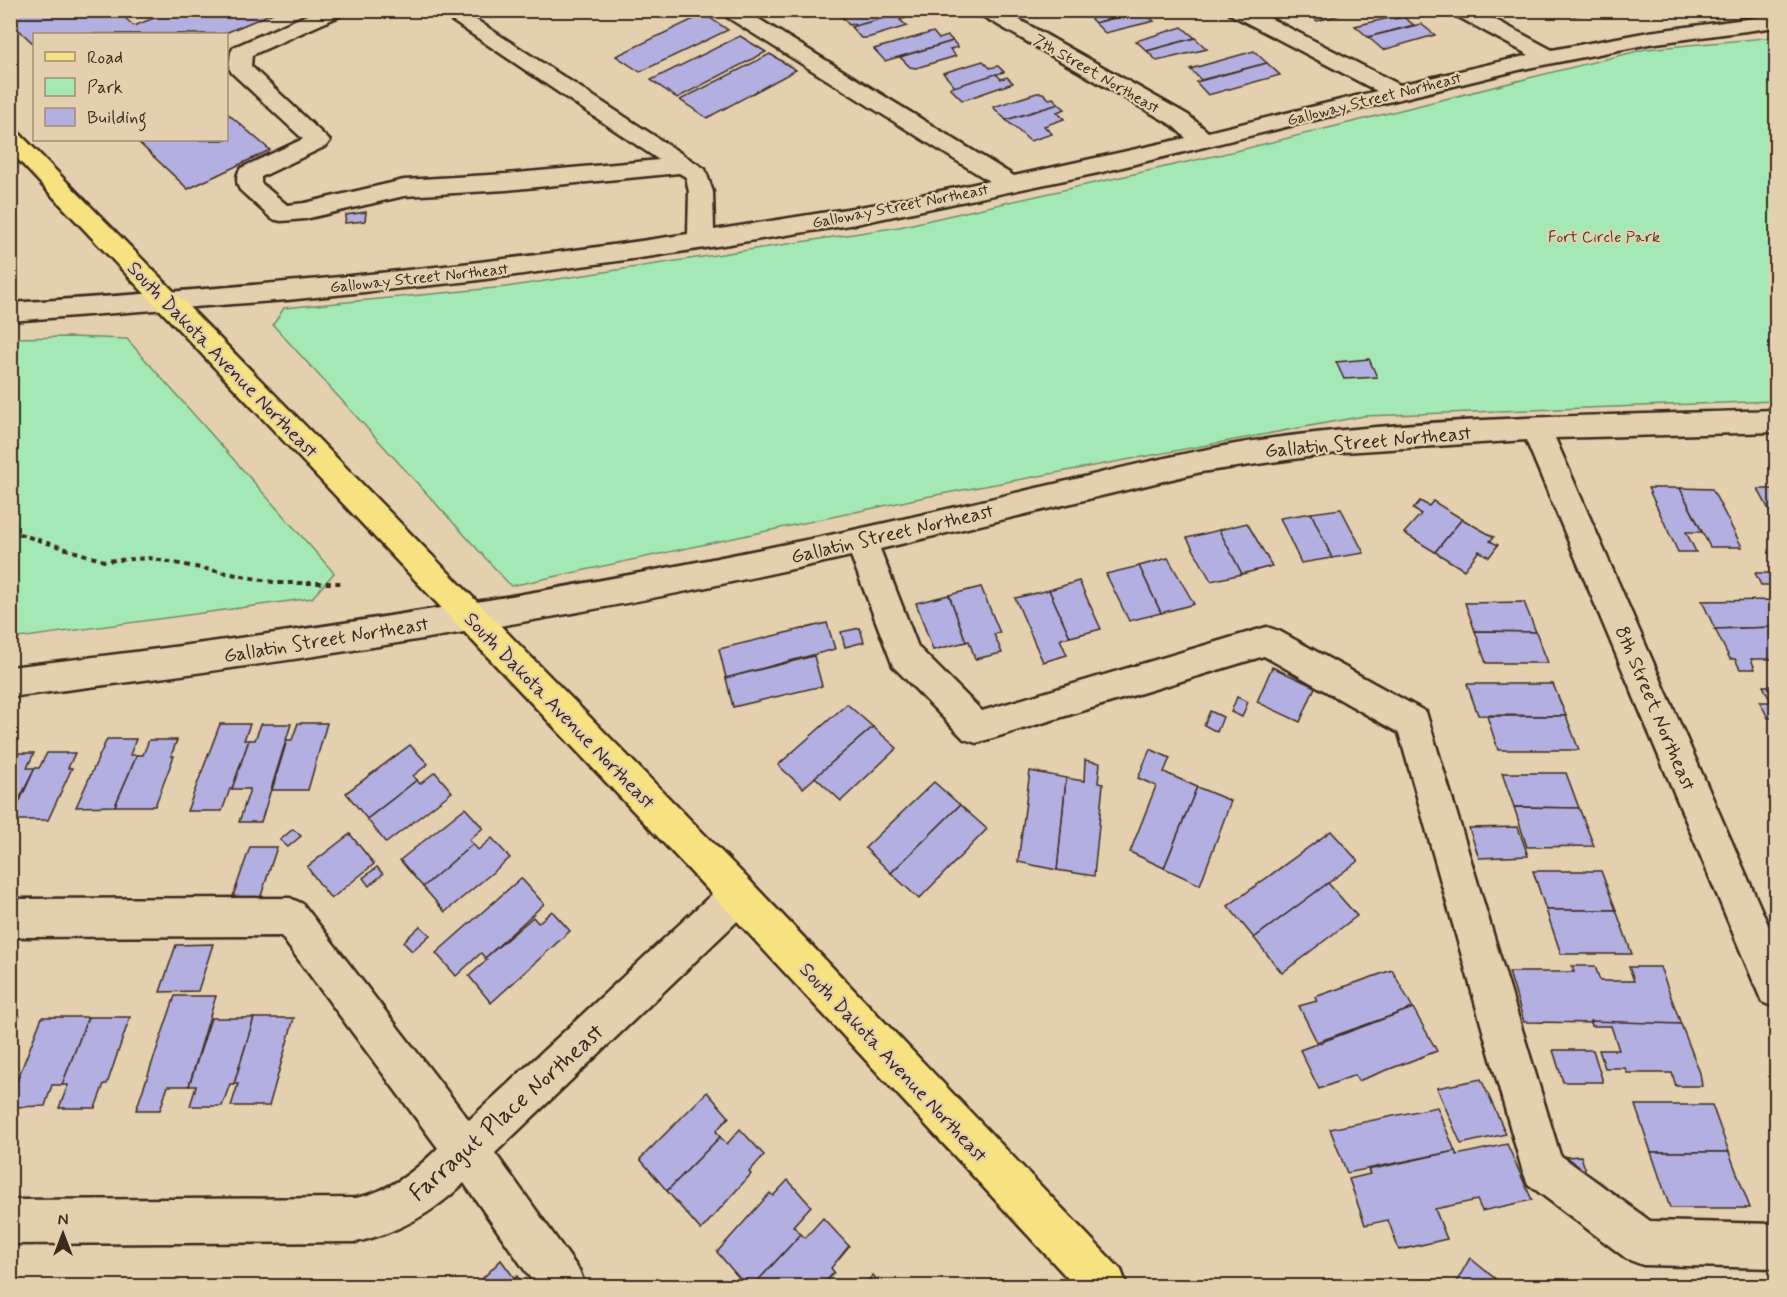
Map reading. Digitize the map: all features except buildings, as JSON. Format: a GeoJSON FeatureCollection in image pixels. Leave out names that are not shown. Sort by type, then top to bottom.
{"type":"FeatureCollection","features":[{"type":"Feature","properties":{"kind":"main road","name":"South Dakota Avenue Northeast"},"geometry":{"type":"LineString","coordinates":[[10,137],[738,895],[1105,1287]]}},
{"type":"Feature","properties":{"kind":"street"},"geometry":{"type":"LineString","coordinates":[[337,10],[242,52],[240,68],[318,141],[249,173],[249,185],[281,213],[305,211],[404,188],[506,182],[683,165]]}},
{"type":"Feature","properties":{"kind":"street"},"geometry":{"type":"LineString","coordinates":[[446,10],[697,174],[701,192],[701,240]]}},
{"type":"Feature","properties":{"kind":"street"},"geometry":{"type":"LineString","coordinates":[[729,10],[1010,184]]}},
{"type":"Feature","properties":{"kind":"street","name":"7th Street Northeast"},"geometry":{"type":"LineString","coordinates":[[986,10],[1180,120],[1204,141]]}},
{"type":"Feature","properties":{"kind":"street"},"geometry":{"type":"LineString","coordinates":[[1237,10],[1397,92]]}},
{"type":"Feature","properties":{"kind":"street"},"geometry":{"type":"LineString","coordinates":[[1460,10],[1547,56]]}},
{"type":"Feature","properties":{"kind":"street"},"geometry":{"type":"LineString","coordinates":[[1687,10],[1713,29]]}},
{"type":"Feature","properties":{"kind":"street","name":"Galloway Street Northeast"},"geometry":{"type":"LineString","coordinates":[[10,312],[394,281],[622,253],[916,205],[1204,141],[1547,56],[1612,43],[1776,21]]}},
{"type":"Feature","properties":{"kind":"street","name":"Gallatin Street Northeast"},"geometry":{"type":"LineString","coordinates":[[10,682],[138,668],[584,598],[861,540],[1190,463],[1245,453],[1387,436],[1536,428],[1776,421]]}},
{"type":"Feature","properties":{"kind":"street","name":"8th Street Northeast"},"geometry":{"type":"LineString","coordinates":[[1536,428],[1776,988]]}},
{"type":"Feature","properties":{"kind":"street"},"geometry":{"type":"LineString","coordinates":[[861,540],[905,656],[976,728],[1267,641],[1414,723],[1543,1169],[1643,1243],[1776,1246]]}},
{"type":"Feature","properties":{"kind":"street","name":"Farragut Place Northeast"},"geometry":{"type":"LineString","coordinates":[[10,1222],[356,1220],[375,1217],[411,1200],[466,1152],[738,895]]}},
{"type":"Feature","properties":{"kind":"street"},"geometry":{"type":"LineString","coordinates":[[10,918],[290,916],[502,1198],[563,1287]]}},
{"type":"Feature","properties":{"kind":"path"},"geometry":{"type":"LineString","coordinates":[[10,531],[104,561],[149,558],[278,583],[341,583]]}},
{"type":"Feature","properties":{"kind":"green space","name":"Fort Circle Park"},"geometry":{"type":"Polygon","coordinates":[[[1776,37],[1776,401],[1364,416],[925,497],[511,586],[273,325],[284,308],[506,287],[899,227],[1236,151],[1646,49],[1776,37]]]}},
{"type":"Feature","properties":{"kind":"green space"},"geometry":{"type":"Polygon","coordinates":[[[11,338],[127,339],[334,573],[312,598],[11,639],[11,338]]]}}]}
